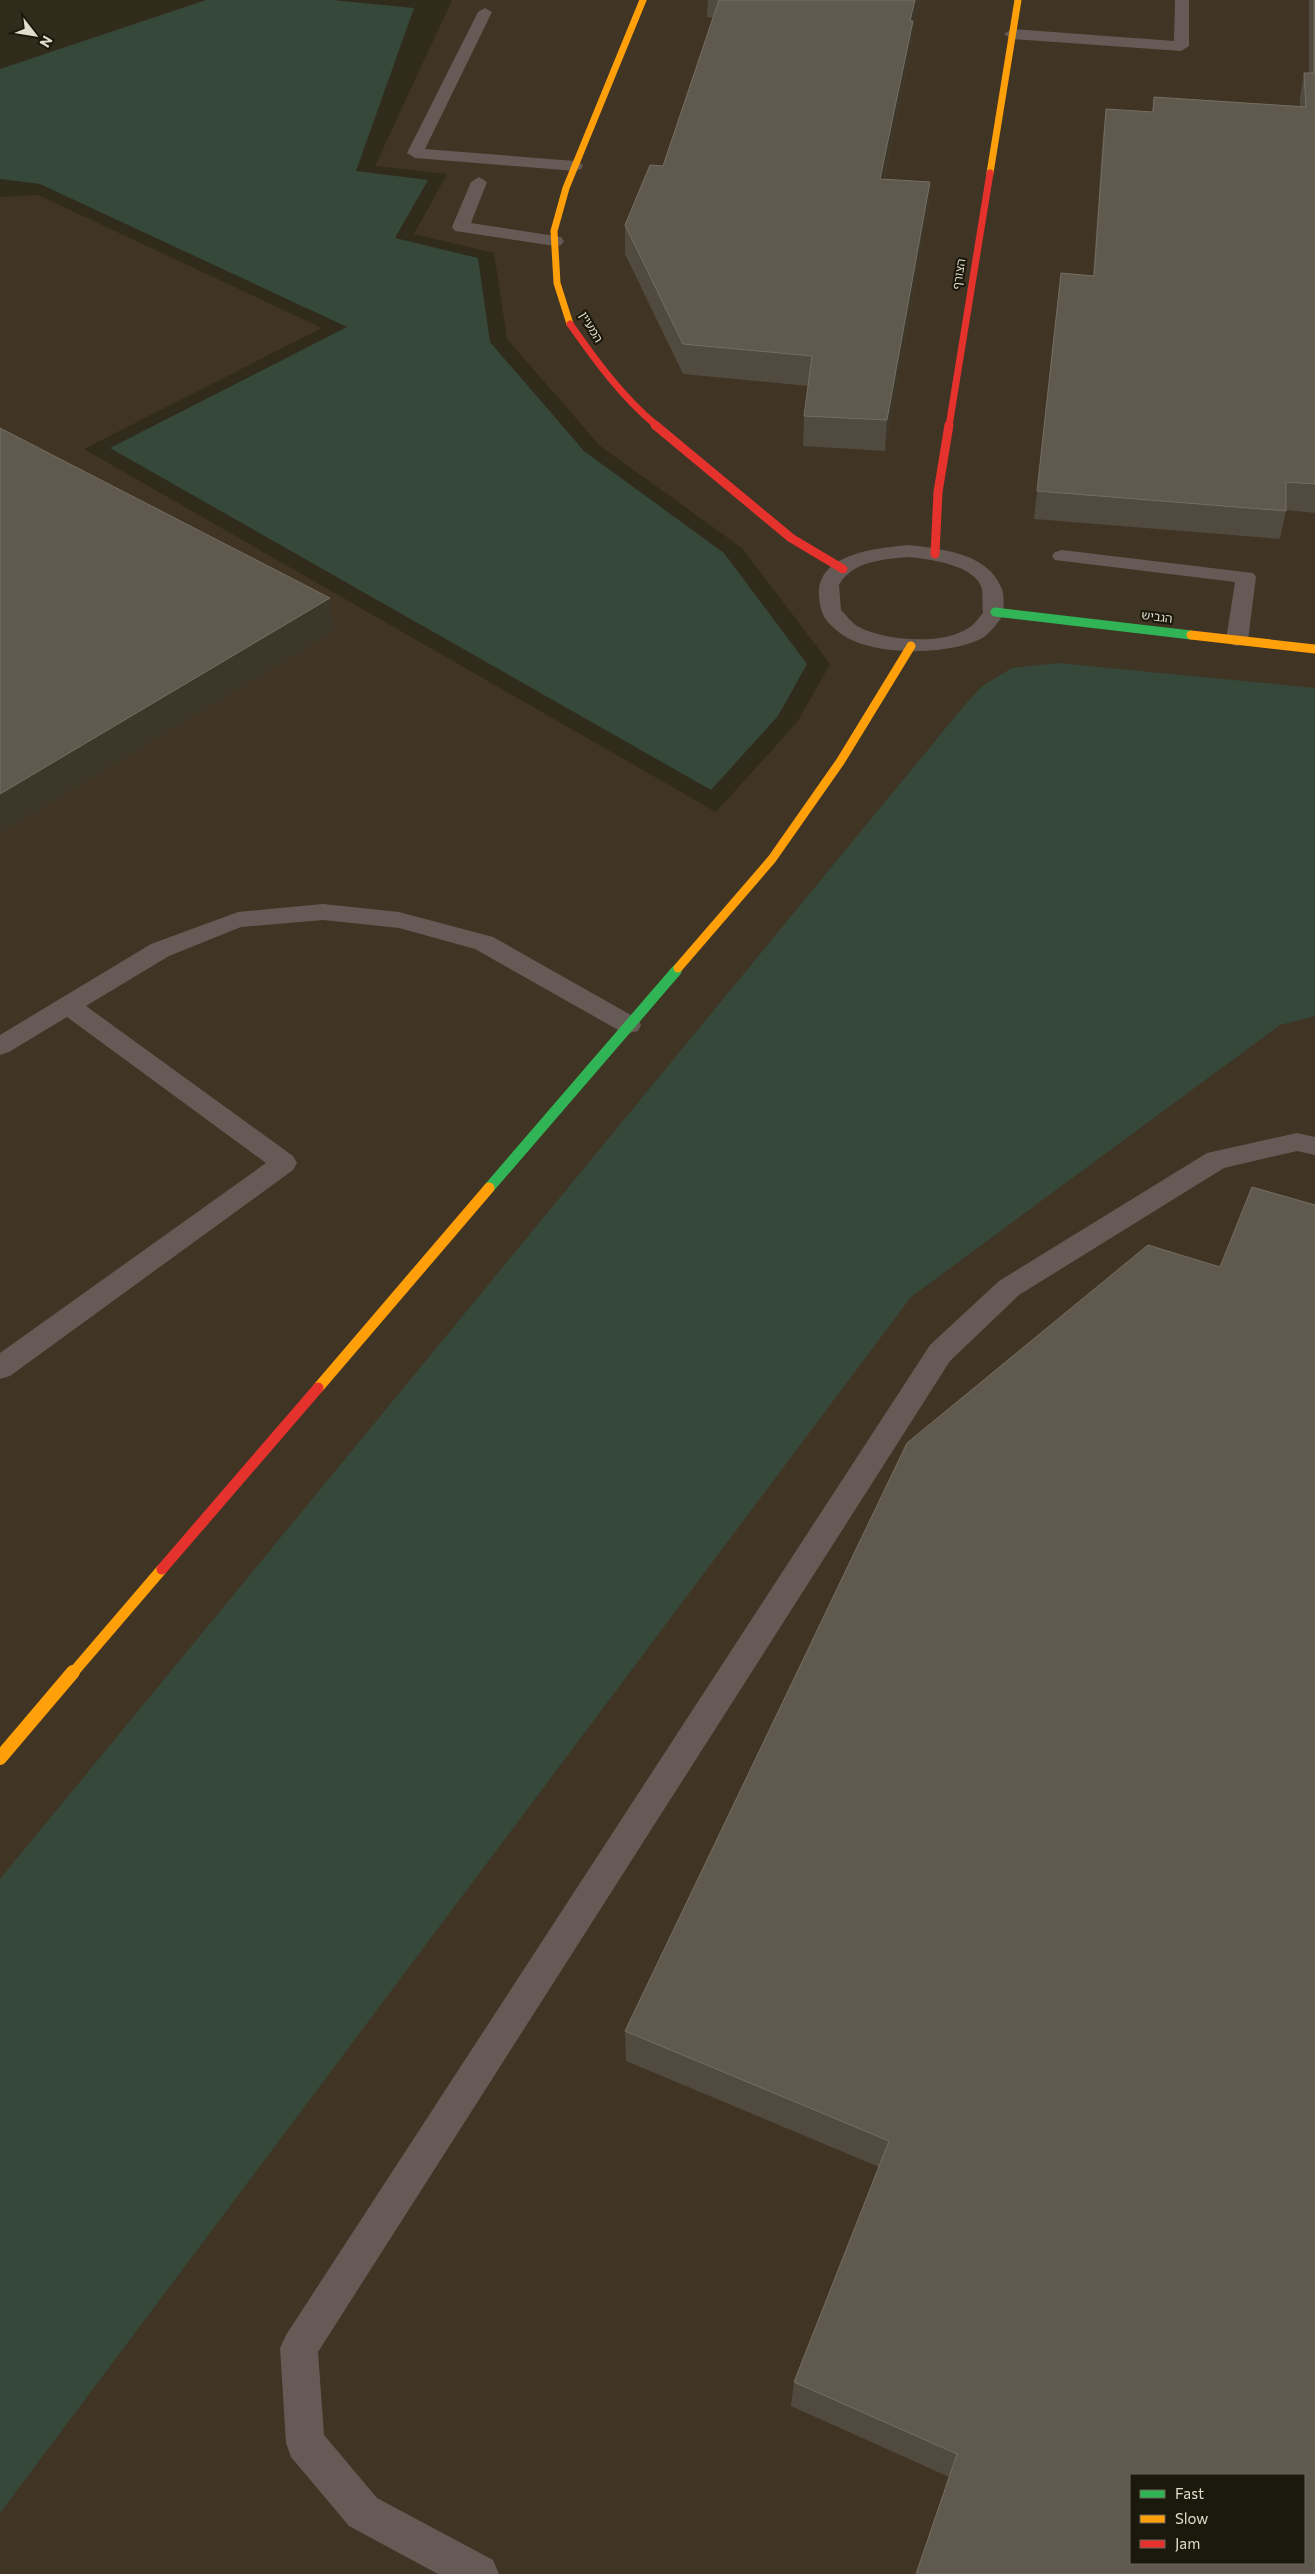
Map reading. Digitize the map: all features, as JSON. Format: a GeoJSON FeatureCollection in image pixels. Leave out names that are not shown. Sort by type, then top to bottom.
{"type":"FeatureCollection","features":[{"type":"Feature","properties":{"kind":"street","name":"המעיין"},"geometry":{"type":"LineString","coordinates":[[643,0],[575,166],[554,230],[557,283],[570,326],[599,366],[638,411],[792,538],[843,568]]}},
{"type":"Feature","properties":{"kind":"street","name":"הצורף"},"geometry":{"type":"LineString","coordinates":[[935,554],[938,492],[1018,0]]}},
{"type":"Feature","properties":{"kind":"street"},"geometry":{"type":"LineString","coordinates":[[1012,34],[1181,46],[1182,0]]}},
{"type":"Feature","properties":{"kind":"street"},"geometry":{"type":"LineString","coordinates":[[485,12],[414,153],[575,166]]}},
{"type":"Feature","properties":{"kind":"street"},"geometry":{"type":"LineString","coordinates":[[479,182],[461,227],[555,241]]}},
{"type":"Feature","properties":{"kind":"street"},"geometry":{"type":"LineString","coordinates":[[909,551],[935,554],[958,560],[977,571],[990,584],[996,598],[995,612],[984,627],[965,638],[940,645],[911,646],[884,643],[861,635],[842,624],[830,610],[826,595],[830,581],[843,568],[861,559],[884,553],[909,551]]}},
{"type":"Feature","properties":{"kind":"street"},"geometry":{"type":"LineString","coordinates":[[1062,556],[1246,578],[1238,640]]}},
{"type":"Feature","properties":{"kind":"street","name":"הגביש"},"geometry":{"type":"LineString","coordinates":[[995,612],[1315,649]]}},
{"type":"Feature","properties":{"kind":"street"},"geometry":{"type":"LineString","coordinates":[[0,1758],[772,859],[840,762],[911,646]]}},
{"type":"Feature","properties":{"kind":"street"},"geometry":{"type":"LineString","coordinates":[[0,1046],[160,950],[238,920],[323,912],[399,920],[484,943],[629,1025]]}},
{"type":"Feature","properties":{"kind":"street"},"geometry":{"type":"LineString","coordinates":[[0,1368],[284,1163],[68,1005]]}},
{"type":"Feature","properties":{"kind":"street"},"geometry":{"type":"LineString","coordinates":[[479,2574],[363,2512],[305,2442],[299,2348],[940,1353],[1009,1288],[1216,1160],[1298,1142],[1315,1146]]}},
{"type":"Feature","properties":{"kind":"shaded area"},"geometry":{"type":"Polygon","coordinates":[[[452,0],[1315,0],[1315,2574],[0,2574],[0,197],[38,195],[322,328],[84,449],[716,812],[798,721],[830,664],[742,548],[600,446],[507,339],[494,253],[414,234],[447,174],[375,166],[452,0]]]}},
{"type":"Feature","properties":{"kind":"green space"},"geometry":{"type":"Polygon","coordinates":[[[206,0],[332,0],[414,8],[356,171],[428,180],[395,238],[478,258],[490,342],[584,451],[724,553],[807,664],[778,716],[711,790],[110,448],[347,327],[40,184],[0,179],[0,69],[206,0]]]}},
{"type":"Feature","properties":{"kind":"green space"},"geometry":{"type":"Polygon","coordinates":[[[1058,663],[1315,688],[1315,1016],[1280,1025],[911,1297],[0,2513],[0,1879],[963,707],[982,686],[1012,668],[1058,663]]]}},
{"type":"Feature","properties":{"kind":"building"},"geometry":{"type":"Polygon","coordinates":[[[719,0],[915,0],[910,21],[913,21],[880,179],[930,182],[887,420],[804,416],[812,356],[683,344],[625,225],[650,165],[663,166],[719,0]]]}},
{"type":"Feature","properties":{"kind":"building"},"geometry":{"type":"Polygon","coordinates":[[[1314,0],[1315,484],[1286,482],[1286,511],[1037,491],[1061,273],[1094,276],[1106,109],[1153,112],[1154,97],[1306,107],[1304,73],[1314,73],[1314,0]]]}},
{"type":"Feature","properties":{"kind":"building"},"geometry":{"type":"Polygon","coordinates":[[[0,428],[330,598],[0,794],[0,428]]]}},
{"type":"Feature","properties":{"kind":"building"},"geometry":{"type":"Polygon","coordinates":[[[1252,1187],[1315,1205],[1315,2574],[916,2574],[957,2454],[794,2382],[889,2141],[625,2031],[907,1443],[1148,1245],[1220,1267],[1252,1187]]]}},
{"type":"Feature","properties":{"kind":"traffic: fast"},"geometry":{"type":"LineString","coordinates":[[995,612],[1191,635]]}},
{"type":"Feature","properties":{"kind":"traffic: fast"},"geometry":{"type":"LineString","coordinates":[[489,1188],[678,968]]}},
{"type":"Feature","properties":{"kind":"traffic: slow"},"geometry":{"type":"LineString","coordinates":[[570,324],[557,283],[554,231],[566,188],[643,0]]}},
{"type":"Feature","properties":{"kind":"traffic: slow"},"geometry":{"type":"LineString","coordinates":[[990,173],[1018,0]]}},
{"type":"Feature","properties":{"kind":"traffic: slow"},"geometry":{"type":"LineString","coordinates":[[1191,635],[1315,649]]}},
{"type":"Feature","properties":{"kind":"traffic: slow"},"geometry":{"type":"LineString","coordinates":[[678,968],[772,859],[840,762],[911,646]]}},
{"type":"Feature","properties":{"kind":"traffic: slow"},"geometry":{"type":"LineString","coordinates":[[318,1388],[489,1188]]}},
{"type":"Feature","properties":{"kind":"traffic: slow"},"geometry":{"type":"LineString","coordinates":[[0,1758],[162,1569]]}},
{"type":"Feature","properties":{"kind":"traffic: jam"},"geometry":{"type":"LineString","coordinates":[[935,554],[938,492],[990,173]]}},
{"type":"Feature","properties":{"kind":"traffic: jam"},"geometry":{"type":"LineString","coordinates":[[570,324],[599,366],[639,411],[791,538],[843,569]]}},
{"type":"Feature","properties":{"kind":"traffic: jam"},"geometry":{"type":"LineString","coordinates":[[162,1569],[318,1388]]}}]}
